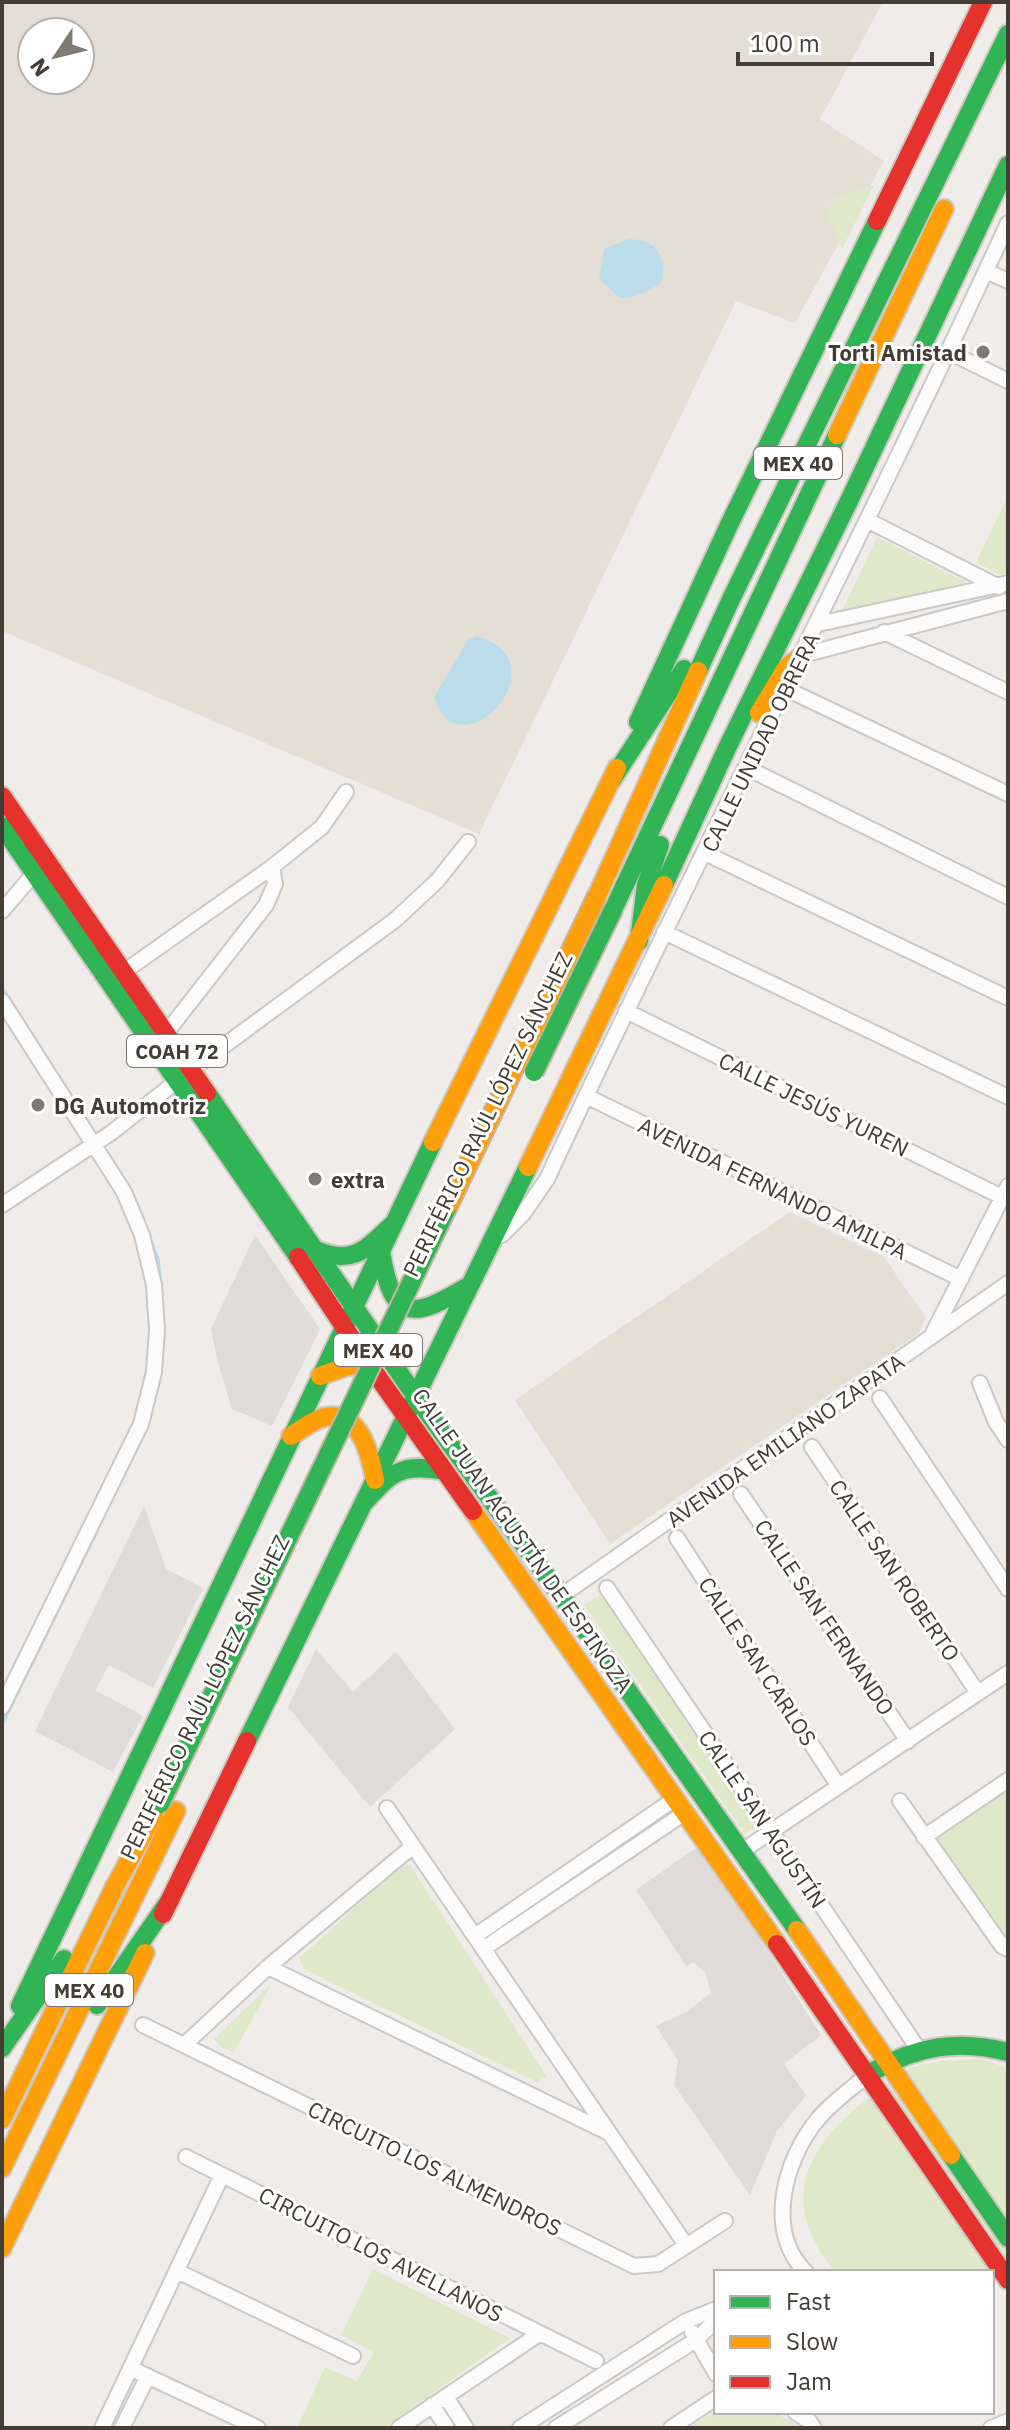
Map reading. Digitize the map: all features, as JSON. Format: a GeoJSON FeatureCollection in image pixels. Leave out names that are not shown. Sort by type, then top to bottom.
{"type":"FeatureCollection","features":[{"type":"Feature","properties":{"kind":"main road"},"geometry":{"type":"LineString","coordinates":[[2,2046],[354,1304],[611,781],[729,525],[983,2]]}},
{"type":"Feature","properties":{"kind":"main road","name":"PERIFÉRICO RAÚL LÓPEZ SÁNCHEZ"},"geometry":{"type":"LineString","coordinates":[[2,2168],[168,1807],[597,896],[733,595],[1008,34]]}},
{"type":"Feature","properties":{"kind":"main road"},"geometry":{"type":"LineString","coordinates":[[2,2248],[639,941],[728,746],[848,503],[1008,165]]}},
{"type":"Feature","properties":{"kind":"main road","name":"PERIFÉRICO RAÚL LÓPEZ SÁNCHEZ"},"geometry":{"type":"LineString","coordinates":[[529,1082],[952,192]]}},
{"type":"Feature","properties":{"kind":"main road"},"geometry":{"type":"LineString","coordinates":[[611,781],[733,595]]}},
{"type":"Feature","properties":{"kind":"main road"},"geometry":{"type":"LineString","coordinates":[[728,746],[756,719],[786,668],[803,655]]}},
{"type":"Feature","properties":{"kind":"main road"},"geometry":{"type":"LineString","coordinates":[[639,941],[646,885],[709,701]]}},
{"type":"Feature","properties":{"kind":"main road","name":"CALLE JUAN AGUSTÍN DE ESPINOZA"},"geometry":{"type":"LineString","coordinates":[[2,796],[40,866],[184,1076],[368,1363],[869,2074],[1008,2279]]}},
{"type":"Feature","properties":{"kind":"main road","name":"CALLE JUAN AGUSTÍN DE ESPINOZA"},"geometry":{"type":"LineString","coordinates":[[2,826],[40,866]]}},
{"type":"Feature","properties":{"kind":"main road","name":"CALLE JUAN AGUSTÍN DE ESPINOZA"},"geometry":{"type":"LineString","coordinates":[[184,1076],[316,1250],[416,1397],[742,1851],[1008,2238]]}},
{"type":"Feature","properties":{"kind":"main road"},"geometry":{"type":"LineString","coordinates":[[316,1250],[331,1257],[347,1258],[366,1249],[394,1223]]}},
{"type":"Feature","properties":{"kind":"main road"},"geometry":{"type":"LineString","coordinates":[[381,1250],[383,1278],[389,1293],[405,1308],[431,1308],[470,1285]]}},
{"type":"Feature","properties":{"kind":"main road","name":"PERIFÉRICO RAÚL LÓPEZ SÁNCHEZ"},"geometry":{"type":"LineString","coordinates":[[2,2119],[115,1886],[168,1807],[432,1283]]}},
{"type":"Feature","properties":{"kind":"main road"},"geometry":{"type":"LineString","coordinates":[[320,1376],[368,1363]]}},
{"type":"Feature","properties":{"kind":"main road"},"geometry":{"type":"LineString","coordinates":[[291,1436],[323,1418],[331,1417],[351,1424],[367,1446],[375,1480]]}},
{"type":"Feature","properties":{"kind":"main road"},"geometry":{"type":"LineString","coordinates":[[363,1504],[383,1481],[401,1469],[419,1465],[444,1471]]}},
{"type":"Feature","properties":{"kind":"main road"},"geometry":{"type":"LineString","coordinates":[[525,1585],[561,1596],[562,1638]]}},
{"type":"Feature","properties":{"kind":"main road"},"geometry":{"type":"LineString","coordinates":[[2,2046],[115,1886]]}},
{"type":"Feature","properties":{"kind":"main road"},"geometry":{"type":"LineString","coordinates":[[39,2093],[170,1900]]}},
{"type":"Feature","properties":{"kind":"main road"},"geometry":{"type":"LineString","coordinates":[[869,2074],[887,2063],[942,2044],[970,2044],[1008,2052]]}},
{"type":"Feature","properties":{"kind":"street","name":"CALLE UNIDAD OBRERA"},"geometry":{"type":"LineString","coordinates":[[490,1246],[537,1196],[664,932],[803,655],[1008,223]]}},
{"type":"Feature","properties":{"kind":"street"},"geometry":{"type":"LineString","coordinates":[[986,271],[1008,281]]}},
{"type":"Feature","properties":{"kind":"street"},"geometry":{"type":"LineString","coordinates":[[949,352],[1008,381]]}},
{"type":"Feature","properties":{"kind":"street"},"geometry":{"type":"LineString","coordinates":[[867,520],[1004,587]]}},
{"type":"Feature","properties":{"kind":"street"},"geometry":{"type":"LineString","coordinates":[[818,624],[1004,587]]}},
{"type":"Feature","properties":{"kind":"street"},"geometry":{"type":"LineString","coordinates":[[803,655],[1008,601]]}},
{"type":"Feature","properties":{"kind":"street"},"geometry":{"type":"LineString","coordinates":[[884,632],[1008,692]]}},
{"type":"Feature","properties":{"kind":"street"},"geometry":{"type":"LineString","coordinates":[[786,689],[1008,794]]}},
{"type":"Feature","properties":{"kind":"street"},"geometry":{"type":"LineString","coordinates":[[747,768],[1008,897]]}},
{"type":"Feature","properties":{"kind":"street"},"geometry":{"type":"LineString","coordinates":[[116,978],[272,867],[322,827],[346,792]]}},
{"type":"Feature","properties":{"kind":"street"},"geometry":{"type":"LineString","coordinates":[[2,1205],[111,1133],[395,920],[437,881],[468,842]]}},
{"type":"Feature","properties":{"kind":"street"},"geometry":{"type":"LineString","coordinates":[[705,853],[1008,998]]}},
{"type":"Feature","properties":{"kind":"street"},"geometry":{"type":"LineString","coordinates":[[2,911],[40,866]]}},
{"type":"Feature","properties":{"kind":"street"},"geometry":{"type":"LineString","coordinates":[[160,1041],[269,900],[275,884],[272,867]]}},
{"type":"Feature","properties":{"kind":"street"},"geometry":{"type":"LineString","coordinates":[[664,932],[1008,1097]]}},
{"type":"Feature","properties":{"kind":"street"},"geometry":{"type":"LineString","coordinates":[[2,1001],[96,1143],[124,1192],[142,1235],[154,1285],[157,1330],[154,1372],[141,1424],[2,1707]]}},
{"type":"Feature","properties":{"kind":"street","name":"CALLE JESÚS YUREN"},"geometry":{"type":"LineString","coordinates":[[626,1011],[1005,1192]]}},
{"type":"Feature","properties":{"kind":"street","name":"AVENIDA FERNANDO AMILPA"},"geometry":{"type":"LineString","coordinates":[[586,1096],[961,1279]]}},
{"type":"Feature","properties":{"kind":"street"},"geometry":{"type":"LineString","coordinates":[[930,1338],[1005,1192]]}},
{"type":"Feature","properties":{"kind":"street","name":"AVENIDA EMILIANO ZAPATA"},"geometry":{"type":"LineString","coordinates":[[561,1596],[1008,1283]]}},
{"type":"Feature","properties":{"kind":"street"},"geometry":{"type":"LineString","coordinates":[[980,1383],[996,1422],[1008,1440]]}},
{"type":"Feature","properties":{"kind":"street"},"geometry":{"type":"LineString","coordinates":[[880,1398],[1008,1589]]}},
{"type":"Feature","properties":{"kind":"street","name":"CALLE SAN ROBERTO"},"geometry":{"type":"LineString","coordinates":[[812,1447],[978,1693]]}},
{"type":"Feature","properties":{"kind":"street","name":"CALLE SAN FERNANDO"},"geometry":{"type":"LineString","coordinates":[[741,1494],[908,1741]]}},
{"type":"Feature","properties":{"kind":"street","name":"CALLE SAN CARLOS"},"geometry":{"type":"LineString","coordinates":[[677,1538],[838,1785]]}},
{"type":"Feature","properties":{"kind":"street","name":"CALLE SAN AGUSTÍN"},"geometry":{"type":"LineString","coordinates":[[607,1588],[919,2050]]}},
{"type":"Feature","properties":{"kind":"street"},"geometry":{"type":"LineString","coordinates":[[742,1851],[1008,1673]]}},
{"type":"Feature","properties":{"kind":"street"},"geometry":{"type":"LineString","coordinates":[[924,1837],[1008,1780]]}},
{"type":"Feature","properties":{"kind":"street"},"geometry":{"type":"LineString","coordinates":[[900,1801],[1002,1946],[1008,1949]]}},
{"type":"Feature","properties":{"kind":"street"},"geometry":{"type":"LineString","coordinates":[[479,1942],[681,1805]]}},
{"type":"Feature","properties":{"kind":"street"},"geometry":{"type":"LineString","coordinates":[[387,1808],[686,2245]]}},
{"type":"Feature","properties":{"kind":"street"},"geometry":{"type":"LineString","coordinates":[[184,2045],[268,1967],[413,1846]]}},
{"type":"Feature","properties":{"kind":"street"},"geometry":{"type":"LineString","coordinates":[[268,1967],[610,2133]]}},
{"type":"Feature","properties":{"kind":"street","name":"CIRCUITO LOS ALMENDROS"},"geometry":{"type":"LineString","coordinates":[[143,2025],[634,2266],[658,2264],[725,2221]]}},
{"type":"Feature","properties":{"kind":"street"},"geometry":{"type":"LineString","coordinates":[[798,2270],[783,2223],[783,2202],[790,2168],[817,2120],[869,2074]]}},
{"type":"Feature","properties":{"kind":"street","name":"CIRCUITO LOS AVELLANOS"},"geometry":{"type":"LineString","coordinates":[[186,2157],[596,2361]]}},
{"type":"Feature","properties":{"kind":"street"},"geometry":{"type":"LineString","coordinates":[[102,2428],[222,2175]]}},
{"type":"Feature","properties":{"kind":"street"},"geometry":{"type":"LineString","coordinates":[[177,2271],[353,2356]]}},
{"type":"Feature","properties":{"kind":"street"},"geometry":{"type":"LineString","coordinates":[[520,2428],[692,2318],[714,2310]]}},
{"type":"Feature","properties":{"kind":"street"},"geometry":{"type":"LineString","coordinates":[[692,2318],[707,2330],[714,2364]]}},
{"type":"Feature","properties":{"kind":"street"},"geometry":{"type":"LineString","coordinates":[[556,2428],[707,2330]]}},
{"type":"Feature","properties":{"kind":"street","name":"CIRCUITO LOS AVELLANOS"},"geometry":{"type":"LineString","coordinates":[[399,2428],[539,2334]]}},
{"type":"Feature","properties":{"kind":"street"},"geometry":{"type":"LineString","coordinates":[[130,2368],[258,2428]]}},
{"type":"Feature","properties":{"kind":"street"},"geometry":{"type":"LineString","coordinates":[[122,2428],[148,2376]]}},
{"type":"Feature","properties":{"kind":"street"},"geometry":{"type":"LineString","coordinates":[[446,2397],[466,2428]]}},
{"type":"Feature","properties":{"kind":"street"},"geometry":{"type":"LineString","coordinates":[[671,2428],[714,2399]]}},
{"type":"Feature","properties":{"kind":"street"},"geometry":{"type":"LineString","coordinates":[[432,2405],[447,2428]]}},
{"type":"Feature","properties":{"kind":"street"},"geometry":{"type":"LineString","coordinates":[[798,2414],[814,2428]]}},
{"type":"Feature","properties":{"kind":"street"},"geometry":{"type":"LineString","coordinates":[[991,2428],[1008,2421]]}},
{"type":"Feature","properties":{"kind":"shaded area"},"geometry":{"type":"Polygon","coordinates":[[[2,2],[883,2],[820,119],[884,161],[795,323],[736,301],[479,834],[2,631],[2,2]]]}},
{"type":"Feature","properties":{"kind":"shaded area"},"geometry":{"type":"Polygon","coordinates":[[[790,1212],[884,1257],[926,1318],[919,1333],[610,1544],[515,1400],[790,1212]]]}},
{"type":"Feature","properties":{"kind":"shaded area"},"geometry":{"type":"Polygon","coordinates":[[[255,1235],[320,1329],[272,1426],[232,1409],[211,1329],[255,1235]]]}},
{"type":"Feature","properties":{"kind":"shaded area"},"geometry":{"type":"Polygon","coordinates":[[[144,1506],[166,1569],[203,1588],[153,1688],[109,1665],[95,1690],[143,1716],[113,1772],[35,1731],[144,1506]]]}},
{"type":"Feature","properties":{"kind":"shaded area"},"geometry":{"type":"Polygon","coordinates":[[[316,1649],[353,1692],[396,1652],[455,1729],[370,1807],[288,1707],[316,1649]]]}},
{"type":"Feature","properties":{"kind":"shaded area"},"geometry":{"type":"Polygon","coordinates":[[[700,1845],[821,2035],[784,2064],[806,2095],[777,2131],[750,2195],[674,2085],[678,2060],[656,2026],[686,2012],[711,1993],[705,1972],[694,1962],[686,1966],[636,1890],[700,1845]]]}},
{"type":"Feature","properties":{"kind":"green space"},"geometry":{"type":"Polygon","coordinates":[[[874,185],[842,249],[828,215],[833,199],[874,185]]]}},
{"type":"Feature","properties":{"kind":"green space"},"geometry":{"type":"Polygon","coordinates":[[[1008,496],[1008,573],[1000,575],[976,562],[1008,496]]]}},
{"type":"Feature","properties":{"kind":"green space"},"geometry":{"type":"Polygon","coordinates":[[[877,537],[966,582],[842,611],[877,537]]]}},
{"type":"Feature","properties":{"kind":"green space"},"geometry":{"type":"Polygon","coordinates":[[[601,1594],[759,1825],[745,1834],[584,1605],[601,1594]]]}},
{"type":"Feature","properties":{"kind":"green space"},"geometry":{"type":"Polygon","coordinates":[[[1008,1788],[1008,1941],[935,1837],[1008,1788]]]}},
{"type":"Feature","properties":{"kind":"green space"},"geometry":{"type":"Polygon","coordinates":[[[410,1865],[547,2077],[536,2082],[304,1969],[299,1958],[399,1869],[410,1865]]]}},
{"type":"Feature","properties":{"kind":"green space"},"geometry":{"type":"Polygon","coordinates":[[[273,1982],[234,2052],[222,2048],[214,2039],[273,1982]]]}},
{"type":"Feature","properties":{"kind":"green space"},"geometry":{"type":"Polygon","coordinates":[[[981,2059],[1008,2068],[1008,2257],[990,2270],[835,2270],[818,2247],[807,2223],[803,2200],[806,2178],[814,2156],[846,2117],[893,2079],[917,2066],[981,2059]]]}},
{"type":"Feature","properties":{"kind":"green space"},"geometry":{"type":"Polygon","coordinates":[[[373,2269],[510,2338],[384,2428],[297,2428],[325,2367],[357,2381],[374,2352],[341,2335],[373,2269]]]}},
{"type":"Feature","properties":{"kind":"green space"},"geometry":{"type":"Polygon","coordinates":[[[714,2412],[778,2414],[803,2428],[688,2428],[714,2412]]]}},
{"type":"Feature","properties":{"kind":"water"},"geometry":{"type":"Polygon","coordinates":[[[628,239],[653,246],[661,257],[663,273],[661,283],[651,289],[636,296],[620,298],[599,279],[604,249],[628,239]]]}},
{"type":"Feature","properties":{"kind":"water"},"geometry":{"type":"Polygon","coordinates":[[[477,636],[502,649],[511,668],[509,688],[498,706],[482,720],[463,725],[446,718],[434,697],[468,640],[477,636]]]}},
{"type":"Feature","properties":{"kind":"waterway"},"geometry":{"type":"LineString","coordinates":[[2,988],[124,1180]]}},
{"type":"Feature","properties":{"kind":"waterway"},"geometry":{"type":"LineString","coordinates":[[132,1194],[140,1212]]}},
{"type":"Feature","properties":{"kind":"waterway"},"geometry":{"type":"LineString","coordinates":[[150,1239],[158,1260],[163,1320]]}},
{"type":"Feature","properties":{"kind":"waterway"},"geometry":{"type":"LineString","coordinates":[[2,1724],[96,1532]]}},
{"type":"Feature","properties":{"kind":"traffic: fast"},"geometry":{"type":"LineString","coordinates":[[698,671],[1008,34]]}},
{"type":"Feature","properties":{"kind":"traffic: fast"},"geometry":{"type":"LineString","coordinates":[[664,885],[1008,165]]}},
{"type":"Feature","properties":{"kind":"traffic: fast"},"geometry":{"type":"LineString","coordinates":[[638,722],[729,525],[877,221]]}},
{"type":"Feature","properties":{"kind":"traffic: fast"},"geometry":{"type":"LineString","coordinates":[[613,910],[837,435]]}},
{"type":"Feature","properties":{"kind":"traffic: fast"},"geometry":{"type":"LineString","coordinates":[[611,781],[684,669]]}},
{"type":"Feature","properties":{"kind":"traffic: fast"},"geometry":{"type":"LineString","coordinates":[[2,826],[298,1257]]}},
{"type":"Feature","properties":{"kind":"traffic: fast"},"geometry":{"type":"LineString","coordinates":[[639,941],[646,885],[660,845]]}},
{"type":"Feature","properties":{"kind":"traffic: fast"},"geometry":{"type":"LineString","coordinates":[[534,1072],[613,910]]}},
{"type":"Feature","properties":{"kind":"traffic: fast"},"geometry":{"type":"LineString","coordinates":[[207,1093],[416,1397],[797,1930]]}},
{"type":"Feature","properties":{"kind":"traffic: fast"},"geometry":{"type":"LineString","coordinates":[[20,2006],[433,1142]]}},
{"type":"Feature","properties":{"kind":"traffic: fast"},"geometry":{"type":"LineString","coordinates":[[247,1741],[528,1167]]}},
{"type":"Feature","properties":{"kind":"traffic: fast"},"geometry":{"type":"LineString","coordinates":[[160,1804],[449,1204]]}},
{"type":"Feature","properties":{"kind":"traffic: fast"},"geometry":{"type":"LineString","coordinates":[[316,1250],[340,1256],[359,1252],[394,1223]]}},
{"type":"Feature","properties":{"kind":"traffic: fast"},"geometry":{"type":"LineString","coordinates":[[381,1251],[392,1292],[399,1303],[409,1308],[434,1304],[470,1285]]}},
{"type":"Feature","properties":{"kind":"traffic: fast"},"geometry":{"type":"LineString","coordinates":[[363,1504],[381,1484],[398,1472],[417,1468],[444,1471]]}},
{"type":"Feature","properties":{"kind":"traffic: fast"},"geometry":{"type":"LineString","coordinates":[[97,2005],[170,1900]]}},
{"type":"Feature","properties":{"kind":"traffic: fast"},"geometry":{"type":"LineString","coordinates":[[2,2048],[64,1959]]}},
{"type":"Feature","properties":{"kind":"traffic: fast"},"geometry":{"type":"LineString","coordinates":[[872,2072],[905,2056],[938,2047],[972,2046],[1008,2052]]}},
{"type":"Feature","properties":{"kind":"traffic: fast"},"geometry":{"type":"LineString","coordinates":[[951,2155],[1008,2238]]}},
{"type":"Feature","properties":{"kind":"traffic: slow"},"geometry":{"type":"LineString","coordinates":[[837,435],[944,209]]}},
{"type":"Feature","properties":{"kind":"traffic: slow"},"geometry":{"type":"LineString","coordinates":[[759,713],[786,668],[803,655]]}},
{"type":"Feature","properties":{"kind":"traffic: slow"},"geometry":{"type":"LineString","coordinates":[[597,896],[698,671]]}},
{"type":"Feature","properties":{"kind":"traffic: slow"},"geometry":{"type":"LineString","coordinates":[[433,1142],[617,768]]}},
{"type":"Feature","properties":{"kind":"traffic: slow"},"geometry":{"type":"LineString","coordinates":[[528,1167],[664,885]]}},
{"type":"Feature","properties":{"kind":"traffic: slow"},"geometry":{"type":"LineString","coordinates":[[449,1204],[597,896]]}},
{"type":"Feature","properties":{"kind":"traffic: slow"},"geometry":{"type":"LineString","coordinates":[[320,1376],[368,1363]]}},
{"type":"Feature","properties":{"kind":"traffic: slow"},"geometry":{"type":"LineString","coordinates":[[291,1436],[325,1417],[347,1420],[361,1436],[375,1480]]}},
{"type":"Feature","properties":{"kind":"traffic: slow"},"geometry":{"type":"LineString","coordinates":[[473,1511],[777,1944]]}},
{"type":"Feature","properties":{"kind":"traffic: slow"},"geometry":{"type":"LineString","coordinates":[[2,2168],[176,1811]]}},
{"type":"Feature","properties":{"kind":"traffic: slow"},"geometry":{"type":"LineString","coordinates":[[2,2119],[115,1886],[154,1815]]}},
{"type":"Feature","properties":{"kind":"traffic: slow"},"geometry":{"type":"LineString","coordinates":[[797,1930],[951,2155]]}},
{"type":"Feature","properties":{"kind":"traffic: slow"},"geometry":{"type":"LineString","coordinates":[[2,2248],[145,1953]]}},
{"type":"Feature","properties":{"kind":"traffic: jam"},"geometry":{"type":"LineString","coordinates":[[877,221],[983,2]]}},
{"type":"Feature","properties":{"kind":"traffic: jam"},"geometry":{"type":"LineString","coordinates":[[2,796],[207,1093]]}},
{"type":"Feature","properties":{"kind":"traffic: jam"},"geometry":{"type":"LineString","coordinates":[[298,1257],[368,1363],[473,1511]]}},
{"type":"Feature","properties":{"kind":"traffic: jam"},"geometry":{"type":"LineString","coordinates":[[163,1914],[247,1741]]}},
{"type":"Feature","properties":{"kind":"traffic: jam"},"geometry":{"type":"LineString","coordinates":[[777,1944],[1008,2280]]}},
{"type":"Feature","properties":{"kind":"place","name":"Torti Amistad"},"geometry":{"type":"Point","coordinates":[983,352]}},
{"type":"Feature","properties":{"kind":"place","name":"DG Automotriz"},"geometry":{"type":"Point","coordinates":[38,1105]}},
{"type":"Feature","properties":{"kind":"place","name":"extra"},"geometry":{"type":"Point","coordinates":[315,1179]}}]}
